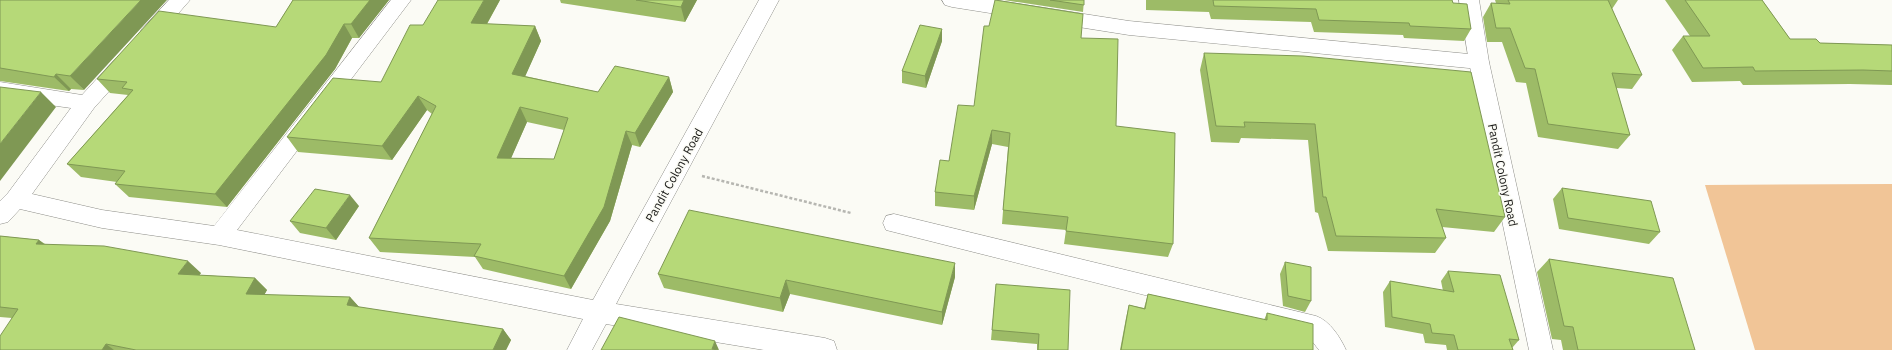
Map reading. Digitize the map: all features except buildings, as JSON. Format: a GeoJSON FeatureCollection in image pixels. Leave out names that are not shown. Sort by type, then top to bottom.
{"type":"FeatureCollection","features":[{"type":"Feature","properties":{"kind":"street"},"geometry":{"type":"LineString","coordinates":[[0,215],[16,199],[87,103],[180,0]]}},
{"type":"Feature","properties":{"kind":"street"},"geometry":{"type":"LineString","coordinates":[[219,236],[402,0]]}},
{"type":"Feature","properties":{"kind":"street","name":"Pandit Colony Road"},"geometry":{"type":"LineString","coordinates":[[579,350],[598,312],[769,0]]}},
{"type":"Feature","properties":{"kind":"street"},"geometry":{"type":"LineString","coordinates":[[952,0],[1129,28],[1479,62]]}},
{"type":"Feature","properties":{"kind":"street","name":"Pandit Colony Road"},"geometry":{"type":"LineString","coordinates":[[1469,0],[1479,62],[1541,350]]}},
{"type":"Feature","properties":{"kind":"street"},"geometry":{"type":"LineString","coordinates":[[0,90],[87,103]]}},
{"type":"Feature","properties":{"kind":"street"},"geometry":{"type":"LineString","coordinates":[[16,199],[102,219],[219,236],[397,270],[598,312],[825,349]]}},
{"type":"Feature","properties":{"kind":"street"},"geometry":{"type":"LineString","coordinates":[[894,223],[1316,327],[1334,350]]}},
{"type":"Feature","properties":{"kind":"path"},"geometry":{"type":"LineString","coordinates":[[676,170],[851,213]]}},
{"type":"Feature","properties":{"kind":"shaded area"},"geometry":{"type":"Polygon","coordinates":[[[1892,184],[1892,350],[1755,350],[1705,185],[1892,184]]]}}]}
